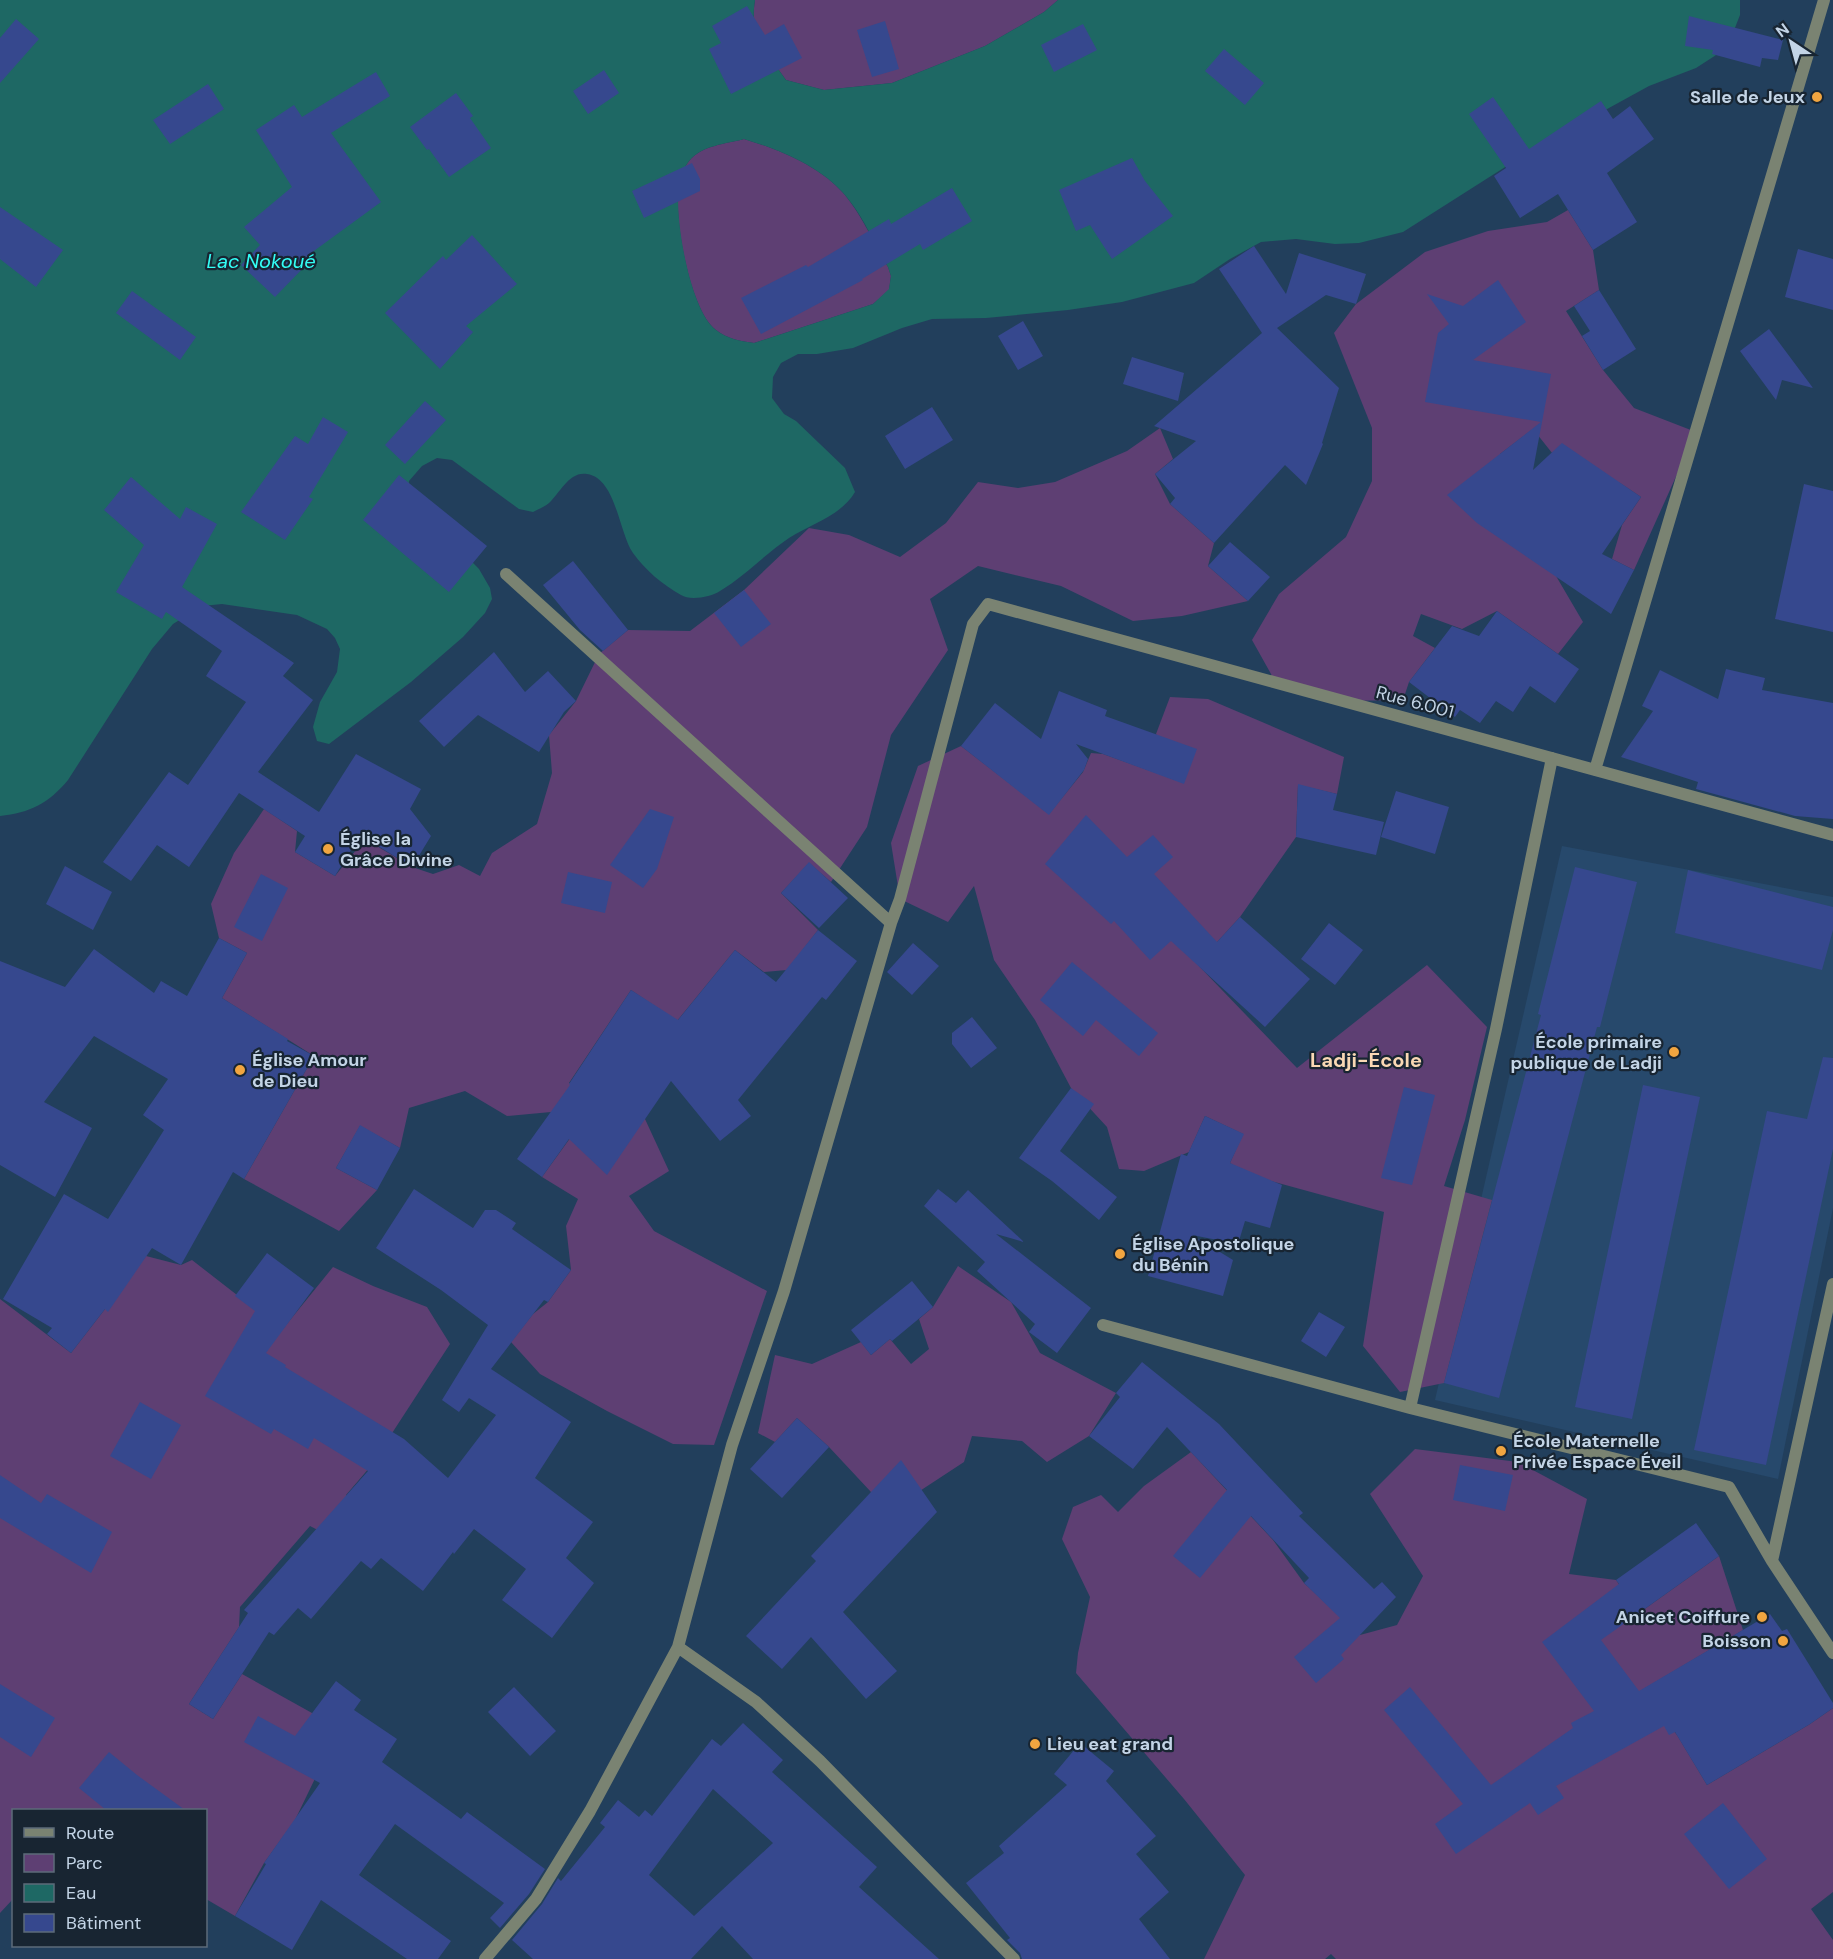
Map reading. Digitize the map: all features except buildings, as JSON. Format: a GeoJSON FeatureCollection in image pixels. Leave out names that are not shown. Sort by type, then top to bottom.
{"type":"FeatureCollection","features":[{"type":"Feature","properties":{"kind":"street"},"geometry":{"type":"LineString","coordinates":[[1595,770],[1824,0]]}},
{"type":"Feature","properties":{"kind":"street"},"geometry":{"type":"LineString","coordinates":[[485,1959],[536,1899],[590,1811],[678,1647],[732,1445],[784,1291],[891,923],[506,574]]}},
{"type":"Feature","properties":{"kind":"street","name":"Rue 6.001"},"geometry":{"type":"LineString","coordinates":[[891,923],[900,899],[973,624],[988,604],[1833,835]]}},
{"type":"Feature","properties":{"kind":"street"},"geometry":{"type":"LineString","coordinates":[[1410,1408],[1496,1029],[1552,758]]}},
{"type":"Feature","properties":{"kind":"street"},"geometry":{"type":"LineString","coordinates":[[1772,1561],[1833,1284]]}},
{"type":"Feature","properties":{"kind":"street"},"geometry":{"type":"LineString","coordinates":[[1103,1324],[1410,1408],[1729,1487],[1772,1561],[1833,1653]]}},
{"type":"Feature","properties":{"kind":"street"},"geometry":{"type":"LineString","coordinates":[[678,1647],[756,1702],[820,1761],[1014,1959]]}},
{"type":"Feature","properties":{"kind":"shaded area","name":"École primaire publique de Ladji"},"geometry":{"type":"Polygon","coordinates":[[[1562,846],[1833,897],[1833,1208],[1778,1479],[1435,1400],[1562,846]]]}},
{"type":"Feature","properties":{"kind":"green space"},"geometry":{"type":"Polygon","coordinates":[[[755,0],[1058,0],[1044,12],[985,46],[892,83],[824,90],[786,80],[760,43],[754,25],[755,0]]]}},
{"type":"Feature","properties":{"kind":"green space"},"geometry":{"type":"Polygon","coordinates":[[[744,139],[771,148],[812,167],[845,195],[868,230],[891,276],[889,290],[873,304],[754,343],[725,336],[706,319],[690,281],[684,258],[678,211],[680,177],[694,156],[715,146],[744,139]]]}},
{"type":"Feature","properties":{"kind":"green space"},"geometry":{"type":"Polygon","coordinates":[[[1568,210],[1593,250],[1599,290],[1566,311],[1603,370],[1634,408],[1696,432],[1634,570],[1612,559],[1622,525],[1641,497],[1620,483],[1564,468],[1533,429],[1500,454],[1556,576],[1583,622],[1558,654],[1497,611],[1462,629],[1421,614],[1413,636],[1435,648],[1409,682],[1403,700],[1342,701],[1276,683],[1252,640],[1279,594],[1346,537],[1372,481],[1372,428],[1334,333],[1356,304],[1425,252],[1488,231],[1547,222],[1568,210]]]}},
{"type":"Feature","properties":{"kind":"green space"},"geometry":{"type":"Polygon","coordinates":[[[1160,428],[1173,459],[1155,474],[1170,504],[1214,543],[1208,566],[1248,601],[1182,616],[1133,621],[1061,586],[978,566],[930,599],[948,650],[891,735],[867,827],[831,882],[809,863],[781,893],[818,930],[787,970],[764,972],[735,950],[677,1021],[631,990],[569,1083],[597,1102],[610,1094],[645,1119],[669,1171],[629,1196],[654,1231],[767,1291],[714,1445],[673,1444],[607,1411],[540,1374],[511,1342],[533,1314],[548,1302],[571,1270],[566,1226],[578,1199],[542,1177],[576,1130],[551,1112],[507,1116],[465,1091],[409,1108],[400,1148],[360,1126],[336,1168],[377,1190],[339,1231],[244,1179],[314,1056],[222,998],[247,953],[219,938],[211,904],[234,853],[264,809],[297,831],[295,852],[335,876],[365,839],[412,867],[433,874],[459,865],[480,876],[492,853],[537,824],[552,773],[549,735],[576,701],[599,654],[628,630],[690,631],[744,590],[809,528],[849,535],[900,557],[946,523],[978,482],[1018,488],[1055,482],[1127,451],[1160,428]]]}},
{"type":"Feature","properties":{"kind":"green space"},"geometry":{"type":"Polygon","coordinates":[[[1170,697],[1208,699],[1344,757],[1337,794],[1298,785],[1296,837],[1240,917],[1197,964],[1297,1068],[1427,965],[1487,1027],[1465,1120],[1444,1186],[1492,1200],[1444,1383],[1400,1392],[1363,1346],[1384,1212],[1249,1175],[1230,1163],[1243,1134],[1205,1116],[1189,1152],[1144,1171],[1119,1169],[1107,1127],[1071,1088],[1035,1020],[994,960],[974,886],[948,922],[900,899],[891,843],[918,766],[961,746],[1049,814],[1083,772],[1091,753],[1103,754],[1184,783],[1156,734],[1170,697]]]}},
{"type":"Feature","properties":{"kind":"green space"},"geometry":{"type":"Polygon","coordinates":[[[146,1256],[181,1265],[192,1260],[282,1330],[333,1267],[373,1286],[427,1307],[450,1344],[370,1467],[346,1495],[359,1511],[335,1539],[310,1526],[240,1607],[239,1627],[189,1704],[213,1719],[242,1674],[312,1713],[338,1731],[295,1820],[264,1863],[235,1916],[207,1900],[207,1809],[12,1809],[12,1900],[0,1913],[0,1299],[71,1353],[146,1256]]]}},
{"type":"Feature","properties":{"kind":"green space"},"geometry":{"type":"Polygon","coordinates":[[[958,1266],[1011,1302],[1040,1353],[1116,1393],[1089,1436],[1047,1462],[1022,1441],[972,1436],[964,1462],[903,1502],[871,1492],[829,1447],[797,1418],[775,1442],[758,1433],[775,1355],[812,1364],[861,1342],[871,1355],[890,1339],[911,1364],[929,1349],[919,1319],[933,1307],[958,1266]]]}},
{"type":"Feature","properties":{"kind":"green space"},"geometry":{"type":"Polygon","coordinates":[[[1415,1449],[1518,1462],[1587,1499],[1569,1574],[1616,1580],[1639,1613],[1719,1556],[1743,1630],[1642,1690],[1677,1735],[1707,1785],[1833,1708],[1833,1892],[1811,1909],[1833,1940],[1833,1959],[1336,1959],[1331,1954],[1325,1959],[1204,1959],[1245,1875],[1184,1799],[1076,1673],[1090,1597],[1062,1539],[1073,1507],[1101,1495],[1118,1512],[1144,1486],[1191,1452],[1273,1540],[1304,1583],[1360,1635],[1397,1625],[1423,1576],[1370,1494],[1415,1449]]]}},
{"type":"Feature","properties":{"kind":"water","name":"Lac Nokoué"},"geometry":{"type":"Polygon","coordinates":[[[0,0],[755,0],[754,25],[760,43],[786,80],[824,90],[892,83],[985,46],[1044,12],[1058,0],[1740,0],[1740,15],[1727,48],[1696,68],[1649,86],[1527,153],[1403,232],[1359,243],[1335,244],[1296,239],[1261,242],[1194,283],[1122,302],[986,318],[932,319],[902,328],[853,348],[817,354],[798,354],[781,363],[773,377],[772,398],[784,414],[796,421],[845,468],[855,492],[834,513],[789,538],[738,579],[711,595],[700,598],[685,597],[661,582],[643,565],[628,544],[611,495],[597,478],[587,474],[575,476],[553,499],[533,512],[519,509],[452,460],[437,458],[422,466],[409,481],[408,497],[479,569],[490,588],[492,599],[485,613],[463,637],[411,682],[329,744],[317,741],[313,727],[320,702],[337,672],[340,649],[335,638],[327,629],[297,615],[222,604],[202,606],[173,624],[152,649],[61,788],[38,806],[0,816],[0,0]],[[744,139],[715,146],[694,156],[680,177],[678,192],[678,211],[685,258],[698,302],[706,319],[716,330],[729,338],[754,343],[873,304],[889,289],[891,276],[857,212],[835,185],[812,167],[744,139]]]}},
{"type":"Feature","properties":{"kind":"place","name":"Salle de Jeux"},"geometry":{"type":"Point","coordinates":[1817,97]}},
{"type":"Feature","properties":{"kind":"place","name":"Église la Grâce Divine"},"geometry":{"type":"Point","coordinates":[328,849]}},
{"type":"Feature","properties":{"kind":"place","name":"École primaire publique de Ladji"},"geometry":{"type":"Point","coordinates":[1674,1052]}},
{"type":"Feature","properties":{"kind":"place","name":"Église Amour de Dieu"},"geometry":{"type":"Point","coordinates":[240,1070]}},
{"type":"Feature","properties":{"kind":"place","name":"Église Apostolique du Bénin"},"geometry":{"type":"Point","coordinates":[1120,1254]}},
{"type":"Feature","properties":{"kind":"place","name":"École Maternelle Privée Espace Éveil"},"geometry":{"type":"Point","coordinates":[1501,1451]}},
{"type":"Feature","properties":{"kind":"place","name":"Anicet Coiffure"},"geometry":{"type":"Point","coordinates":[1762,1617]}},
{"type":"Feature","properties":{"kind":"place","name":"Boisson"},"geometry":{"type":"Point","coordinates":[1783,1641]}},
{"type":"Feature","properties":{"kind":"place","name":"Lieu eat grand"},"geometry":{"type":"Point","coordinates":[1035,1744]}},
{"type":"Feature","properties":{"kind":"district","name":"Ladji-École"},"geometry":{"type":"Point","coordinates":[1366,1060]}}]}
